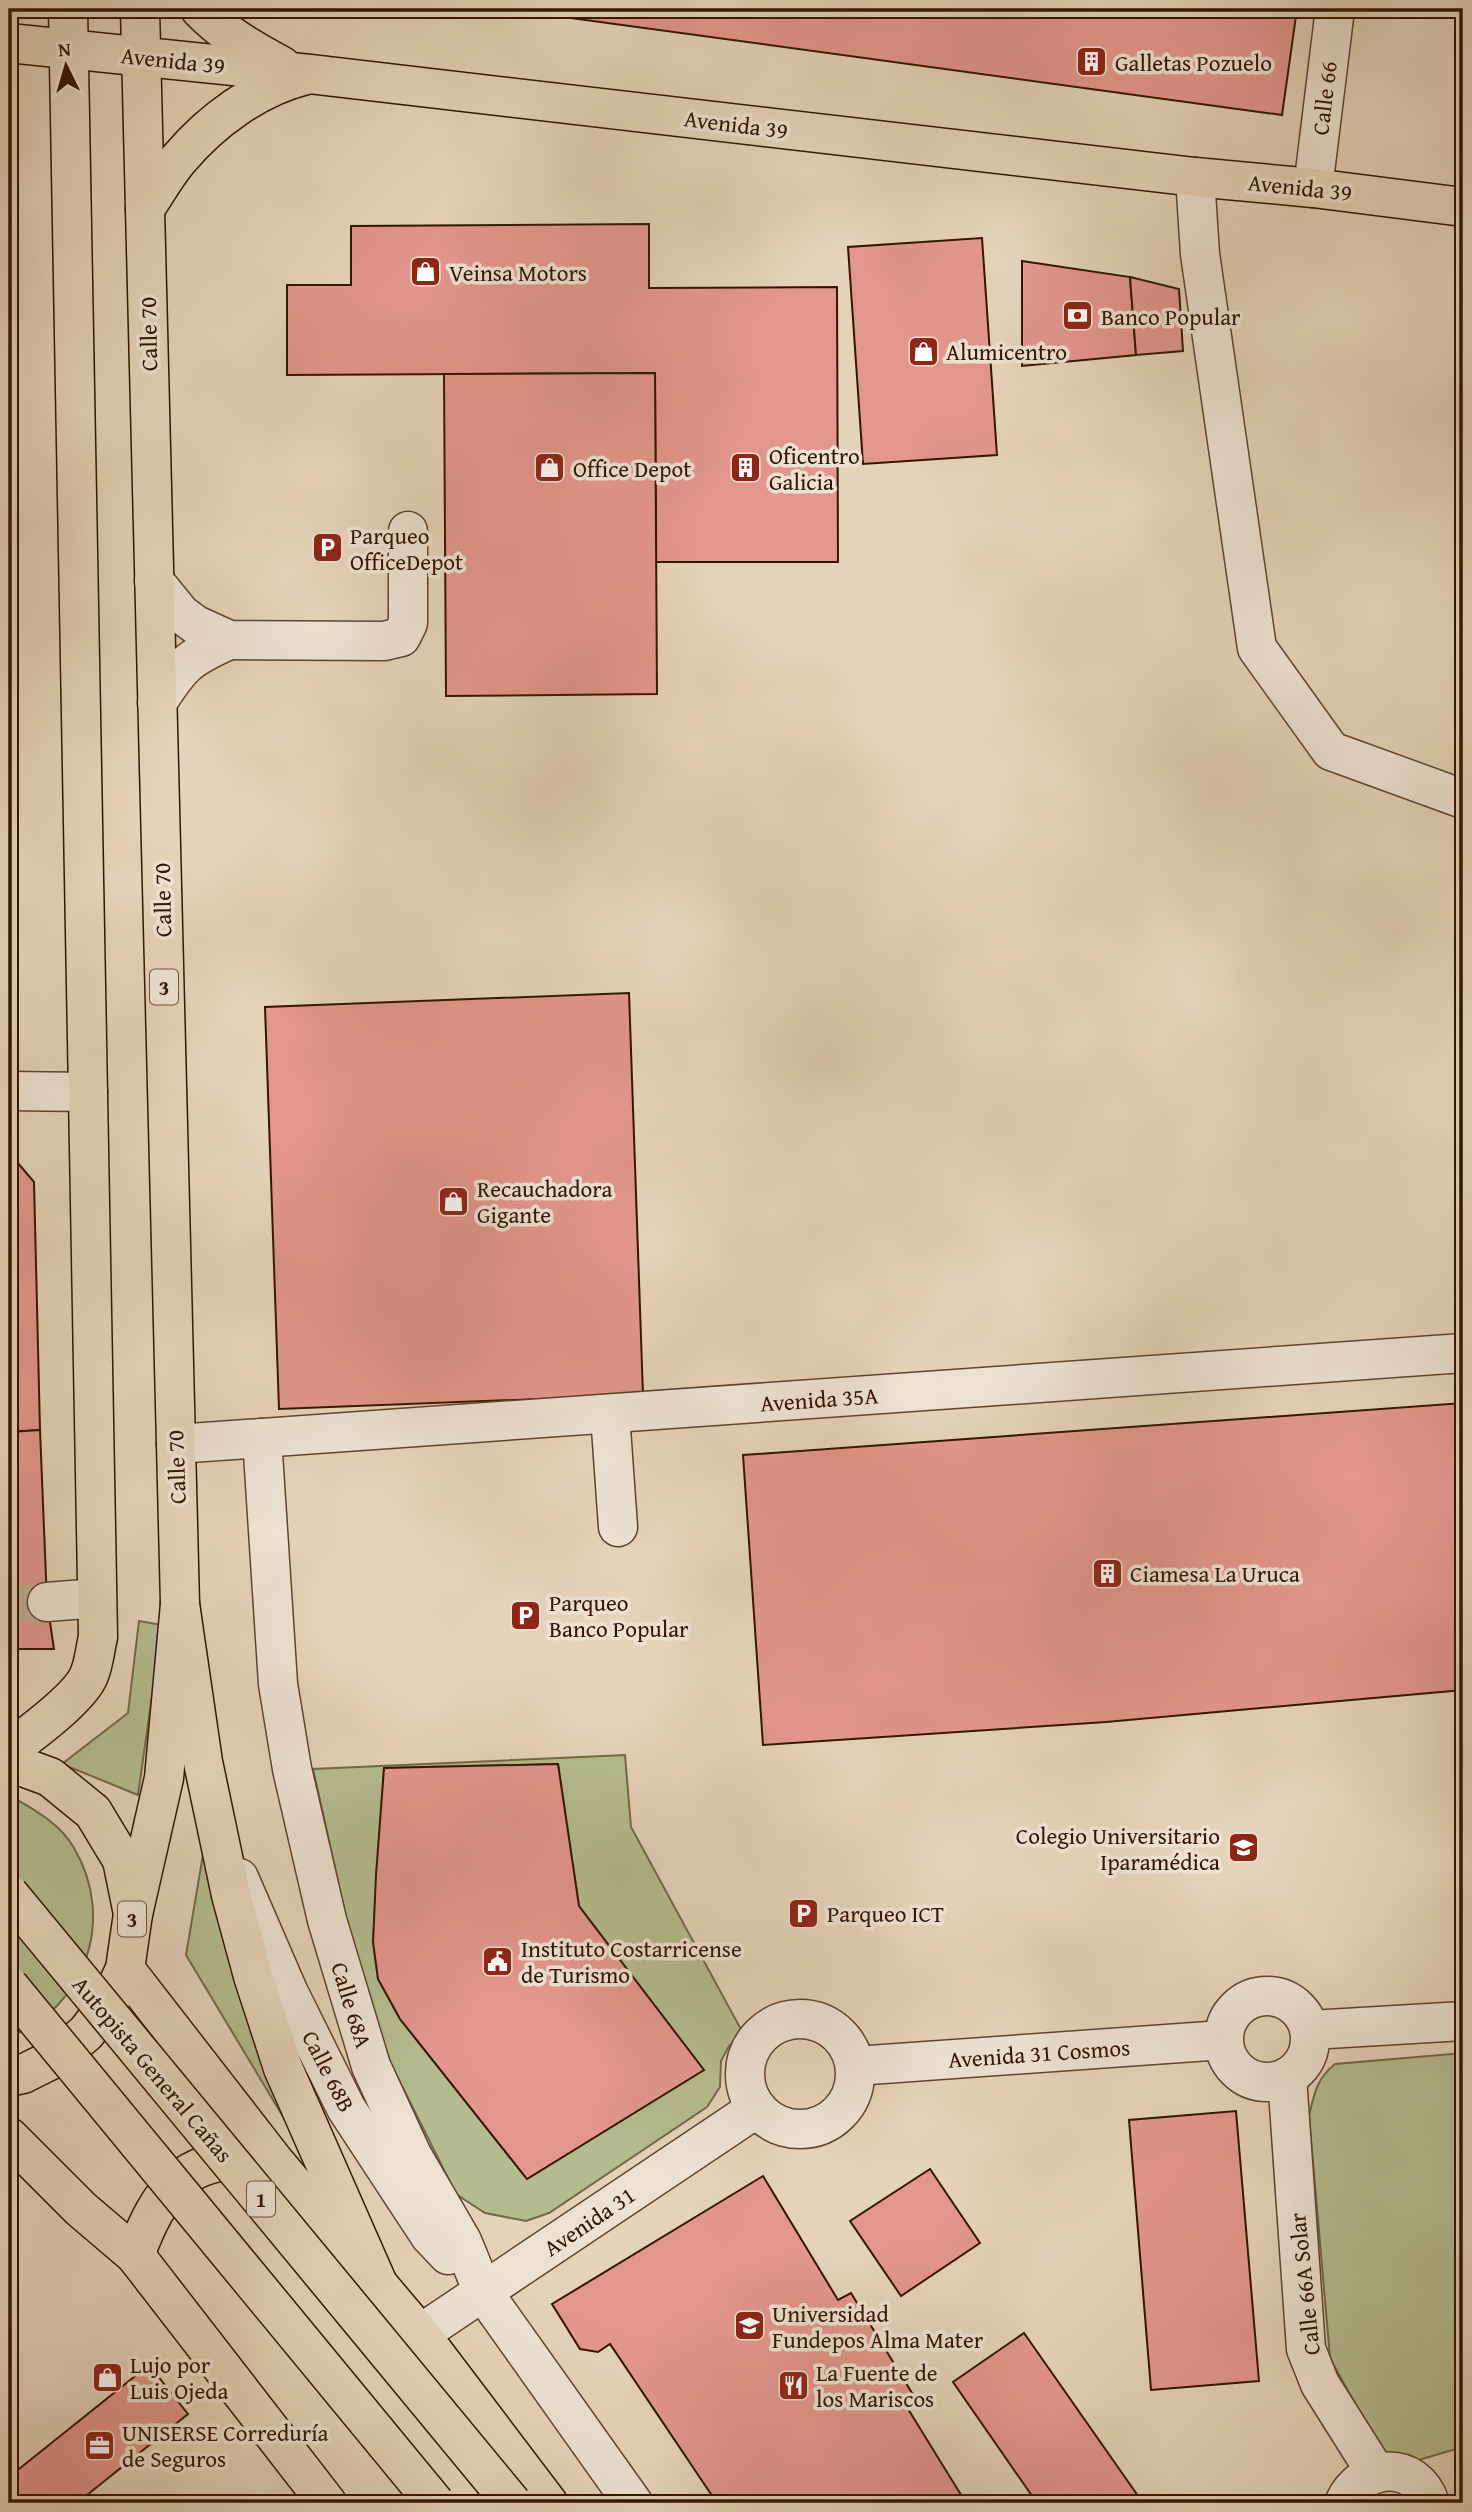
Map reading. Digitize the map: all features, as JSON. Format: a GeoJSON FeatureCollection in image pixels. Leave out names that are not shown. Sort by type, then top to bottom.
{"type":"FeatureCollection","features":[{"type":"Feature","properties":{"kind":"main road"},"geometry":{"type":"LineString","coordinates":[[9,1750],[49,1718],[89,1676],[97,1637],[68,9]]}},
{"type":"Feature","properties":{"kind":"main road","name":"Calle 70"},"geometry":{"type":"LineString","coordinates":[[133,1914],[164,1779],[180,1604],[140,9]]}},
{"type":"Feature","properties":{"kind":"main road"},"geometry":{"type":"LineString","coordinates":[[201,9],[247,48],[303,73]]}},
{"type":"Feature","properties":{"kind":"main road","name":"Avenida 39"},"geometry":{"type":"LineString","coordinates":[[9,43],[303,73],[1463,207]]}},
{"type":"Feature","properties":{"kind":"main road"},"geometry":{"type":"LineString","coordinates":[[145,209],[178,160],[211,126],[250,99],[303,73]]}},
{"type":"Feature","properties":{"kind":"main road"},"geometry":{"type":"LineString","coordinates":[[180,1604],[203,1762],[237,1919],[283,2068],[378,2284]]}},
{"type":"Feature","properties":{"kind":"main road","name":"3"},"geometry":{"type":"LineString","coordinates":[[9,1762],[50,1777],[93,1812],[122,1860],[133,1914],[125,1969],[109,2003],[86,2033],[57,2057],[23,2074],[9,2077]]}},
{"type":"Feature","properties":{"kind":"main road","name":"Autopista General Cañas"},"geometry":{"type":"LineString","coordinates":[[9,1894],[512,2503]]}},
{"type":"Feature","properties":{"kind":"main road"},"geometry":{"type":"LineString","coordinates":[[125,1969],[274,2161],[420,2334],[548,2503]]}},
{"type":"Feature","properties":{"kind":"main road"},"geometry":{"type":"LineString","coordinates":[[9,1986],[435,2503]]}},
{"type":"Feature","properties":{"kind":"main road"},"geometry":{"type":"LineString","coordinates":[[9,2137],[135,2255],[327,2503]]}},
{"type":"Feature","properties":{"kind":"main road"},"geometry":{"type":"LineString","coordinates":[[135,2255],[148,2222],[166,2192],[187,2174],[215,2163],[241,2159],[274,2161]]}},
{"type":"Feature","properties":{"kind":"main road"},"geometry":{"type":"LineString","coordinates":[[9,2175],[82,2208]]}},
{"type":"Feature","properties":{"kind":"street","name":"Calle 66"},"geometry":{"type":"LineString","coordinates":[[1313,188],[1335,9]]}},
{"type":"Feature","properties":{"kind":"street"},"geometry":{"type":"LineString","coordinates":[[1195,177],[1200,254],[1257,648],[1331,751],[1463,799]]}},
{"type":"Feature","properties":{"kind":"street"},"geometry":{"type":"LineString","coordinates":[[154,581],[181,614],[196,625],[229,640],[384,641],[401,637],[408,623],[408,531]]}},
{"type":"Feature","properties":{"kind":"street"},"geometry":{"type":"LineString","coordinates":[[157,703],[178,670],[196,655],[229,640]]}},
{"type":"Feature","properties":{"kind":"street"},"geometry":{"type":"LineString","coordinates":[[9,1091],[89,1092]]}},
{"type":"Feature","properties":{"kind":"street","name":"Avenida 35A"},"geometry":{"type":"LineString","coordinates":[[176,1444],[1463,1353]]}},
{"type":"Feature","properties":{"kind":"street"},"geometry":{"type":"LineString","coordinates":[[610,1414],[618,1527]]}},
{"type":"Feature","properties":{"kind":"street","name":"Calle 68A"},"geometry":{"type":"LineString","coordinates":[[262,1438],[278,1684],[292,1769],[324,1907],[370,2066],[412,2155],[462,2241],[483,2292],[632,2503]]}},
{"type":"Feature","properties":{"kind":"street"},"geometry":{"type":"LineString","coordinates":[[47,1602],[97,1598]]}},
{"type":"Feature","properties":{"kind":"street","name":"Calle 68B"},"geometry":{"type":"LineString","coordinates":[[215,1825],[288,1991],[346,2108],[430,2236],[483,2292]]}},
{"type":"Feature","properties":{"kind":"street"},"geometry":{"type":"LineString","coordinates":[[1255,1996],[1284,1998],[1297,2006],[1306,2017],[1311,2030],[1311,2046],[1297,2071],[1269,2082],[1255,2081],[1233,2066],[1226,2054],[1223,2040],[1225,2026],[1232,2013],[1255,1996]]}},
{"type":"Feature","properties":{"kind":"street"},"geometry":{"type":"LineString","coordinates":[[794,2020],[811,2020],[827,2026],[850,2050],[855,2066],[854,2082],[845,2105],[828,2121],[797,2129],[768,2119],[757,2108],[748,2094],[744,2077],[746,2061],[763,2032],[794,2020]]}},
{"type":"Feature","properties":{"kind":"street"},"geometry":{"type":"LineString","coordinates":[[1311,2030],[1463,2021]]}},
{"type":"Feature","properties":{"kind":"street","name":"Avenida 31 Cosmos"},"geometry":{"type":"LineString","coordinates":[[855,2066],[1223,2040]]}},
{"type":"Feature","properties":{"kind":"street","name":"Calle 66A Solar"},"geometry":{"type":"LineString","coordinates":[[1287,2077],[1306,2349],[1320,2384],[1376,2473]]}},
{"type":"Feature","properties":{"kind":"street","name":"Avenida 31"},"geometry":{"type":"LineString","coordinates":[[420,2334],[757,2108]]}},
{"type":"Feature","properties":{"kind":"street"},"geometry":{"type":"LineString","coordinates":[[1344,2503],[1350,2490],[1360,2480],[1376,2473],[1399,2473],[1411,2478],[1422,2487],[1430,2503]]}},
{"type":"Feature","properties":{"kind":"green space"},"geometry":{"type":"Polygon","coordinates":[[[139,1621],[162,1625],[138,1795],[62,1764],[128,1713],[139,1621]]]}},
{"type":"Feature","properties":{"kind":"green space"},"geometry":{"type":"Polygon","coordinates":[[[625,1755],[631,1827],[743,2033],[729,2046],[721,2061],[720,2087],[707,2107],[549,2213],[526,2221],[485,2213],[456,2194],[389,2060],[350,1935],[313,1769],[625,1755]],[[558,1764],[384,1768],[373,1942],[378,1979],[400,2019],[527,2179],[703,2070],[579,1906],[558,1764]]]}},
{"type":"Feature","properties":{"kind":"green space"},"geometry":{"type":"Polygon","coordinates":[[[9,1795],[45,1817],[61,1831],[74,1848],[86,1875],[92,1903],[92,1931],[86,1958],[74,1983],[58,2005],[36,2023],[9,2037],[9,1795]]]}},
{"type":"Feature","properties":{"kind":"green space"},"geometry":{"type":"Polygon","coordinates":[[[207,1831],[300,2145],[186,1955],[207,1831]]]}},
{"type":"Feature","properties":{"kind":"green space"},"geometry":{"type":"Polygon","coordinates":[[[1463,2053],[1463,2447],[1412,2462],[1382,2453],[1330,2358],[1309,2116],[1320,2081],[1335,2064],[1463,2053]]]}},
{"type":"Feature","properties":{"kind":"building","name":"Galletas Pozuelo"},"geometry":{"type":"Polygon","coordinates":[[[505,9],[1297,9],[1282,115],[505,9]]]}},
{"type":"Feature","properties":{"kind":"building","name":"Oficentro Galicia"},"geometry":{"type":"Polygon","coordinates":[[[649,224],[649,288],[837,287],[838,562],[656,562],[655,373],[287,375],[287,285],[351,285],[351,226],[649,224]]]}},
{"type":"Feature","properties":{"kind":"building","name":"Alumicentro"},"geometry":{"type":"Polygon","coordinates":[[[982,238],[997,455],[863,464],[848,247],[982,238]]]}},
{"type":"Feature","properties":{"kind":"building","name":"Banco Popular"},"geometry":{"type":"Polygon","coordinates":[[[1022,261],[1130,277],[1136,355],[1022,366],[1022,261]]]}},
{"type":"Feature","properties":{"kind":"building"},"geometry":{"type":"Polygon","coordinates":[[[1130,277],[1179,289],[1183,351],[1136,355],[1130,277]]]}},
{"type":"Feature","properties":{"kind":"building","name":"Office Depot"},"geometry":{"type":"Polygon","coordinates":[[[655,373],[657,694],[446,696],[444,374],[655,373]]]}},
{"type":"Feature","properties":{"kind":"building","name":"Recauchadora Gigante"},"geometry":{"type":"Polygon","coordinates":[[[629,993],[643,1395],[279,1409],[265,1007],[629,993]]]}},
{"type":"Feature","properties":{"kind":"building"},"geometry":{"type":"Polygon","coordinates":[[[9,1160],[18,1163],[34,1182],[40,1430],[9,1432],[9,1160]]]}},
{"type":"Feature","properties":{"kind":"building","name":"Ciamesa La Uruca"},"geometry":{"type":"Polygon","coordinates":[[[1463,1403],[1463,1690],[1106,1722],[763,1745],[743,1455],[1463,1403]]]}},
{"type":"Feature","properties":{"kind":"building"},"geometry":{"type":"Polygon","coordinates":[[[40,1430],[47,1602],[54,1649],[9,1649],[9,1432],[40,1430]]]}},
{"type":"Feature","properties":{"kind":"building","name":"Instituto Costarricense de Turismo"},"geometry":{"type":"Polygon","coordinates":[[[558,1764],[579,1906],[704,2070],[527,2179],[400,2019],[378,1979],[373,1942],[376,1875],[384,1768],[558,1764]]]}},
{"type":"Feature","properties":{"kind":"building"},"geometry":{"type":"Polygon","coordinates":[[[1236,2111],[1259,2381],[1151,2390],[1129,2120],[1236,2111]]]}},
{"type":"Feature","properties":{"kind":"building"},"geometry":{"type":"Polygon","coordinates":[[[930,2169],[980,2243],[901,2296],[850,2221],[930,2169]]]}},
{"type":"Feature","properties":{"kind":"building"},"geometry":{"type":"Polygon","coordinates":[[[763,2176],[838,2300],[851,2293],[915,2398],[905,2404],[966,2503],[717,2503],[610,2344],[598,2352],[580,2349],[552,2304],[763,2176]]]}},
{"type":"Feature","properties":{"kind":"building"},"geometry":{"type":"Polygon","coordinates":[[[1024,2333],[1143,2503],[1037,2503],[953,2382],[1024,2333]]]}},
{"type":"Feature","properties":{"kind":"building","name":"UNISERSE Correduría de Seguros"},"geometry":{"type":"Polygon","coordinates":[[[149,2365],[188,2414],[77,2503],[9,2503],[9,2477],[149,2365]]]}},
{"type":"Feature","properties":{"kind":"tunnel"},"geometry":{"type":"LineString","coordinates":[[9,1606],[47,1602]]}},
{"type":"Feature","properties":{"kind":"place","name":"Galletas Pozuelo"},"geometry":{"type":"Point","coordinates":[1092,62]}},
{"type":"Feature","properties":{"kind":"place","name":"Veinsa Motors"},"geometry":{"type":"Point","coordinates":[426,272]}},
{"type":"Feature","properties":{"kind":"place","name":"Banco Popular"},"geometry":{"type":"Point","coordinates":[1078,316]}},
{"type":"Feature","properties":{"kind":"place","name":"Alumicentro"},"geometry":{"type":"Point","coordinates":[923,351]}},
{"type":"Feature","properties":{"kind":"place","name":"Office Depot"},"geometry":{"type":"Point","coordinates":[550,468]}},
{"type":"Feature","properties":{"kind":"place","name":"Oficentro Galicia"},"geometry":{"type":"Point","coordinates":[746,468]}},
{"type":"Feature","properties":{"kind":"place","name":"Parqueo OfficeDepot"},"geometry":{"type":"Point","coordinates":[327,548]}},
{"type":"Feature","properties":{"kind":"place","name":"Recauchadora Gigante"},"geometry":{"type":"Point","coordinates":[454,1201]}},
{"type":"Feature","properties":{"kind":"place","name":"Ciamesa La Uruca"},"geometry":{"type":"Point","coordinates":[1107,1573]}},
{"type":"Feature","properties":{"kind":"place","name":"Parqueo Banco Popular"},"geometry":{"type":"Point","coordinates":[526,1615]}},
{"type":"Feature","properties":{"kind":"place","name":"Colegio Universitario Iparamédica"},"geometry":{"type":"Point","coordinates":[1243,1848]}},
{"type":"Feature","properties":{"kind":"place","name":"Parqueo ICT"},"geometry":{"type":"Point","coordinates":[804,1913]}},
{"type":"Feature","properties":{"kind":"place","name":"Instituto Costarricense de Turismo"},"geometry":{"type":"Point","coordinates":[498,1961]}},
{"type":"Feature","properties":{"kind":"place","name":"Universidad Fundepos Alma Mater"},"geometry":{"type":"Point","coordinates":[749,2326]}},
{"type":"Feature","properties":{"kind":"place","name":"Lujo por Luis Ojeda"},"geometry":{"type":"Point","coordinates":[107,2377]}},
{"type":"Feature","properties":{"kind":"place","name":"La Fuente de los Mariscos"},"geometry":{"type":"Point","coordinates":[793,2385]}},
{"type":"Feature","properties":{"kind":"place","name":"UNISERSE Correduría de Seguros"},"geometry":{"type":"Point","coordinates":[99,2445]}}]}
